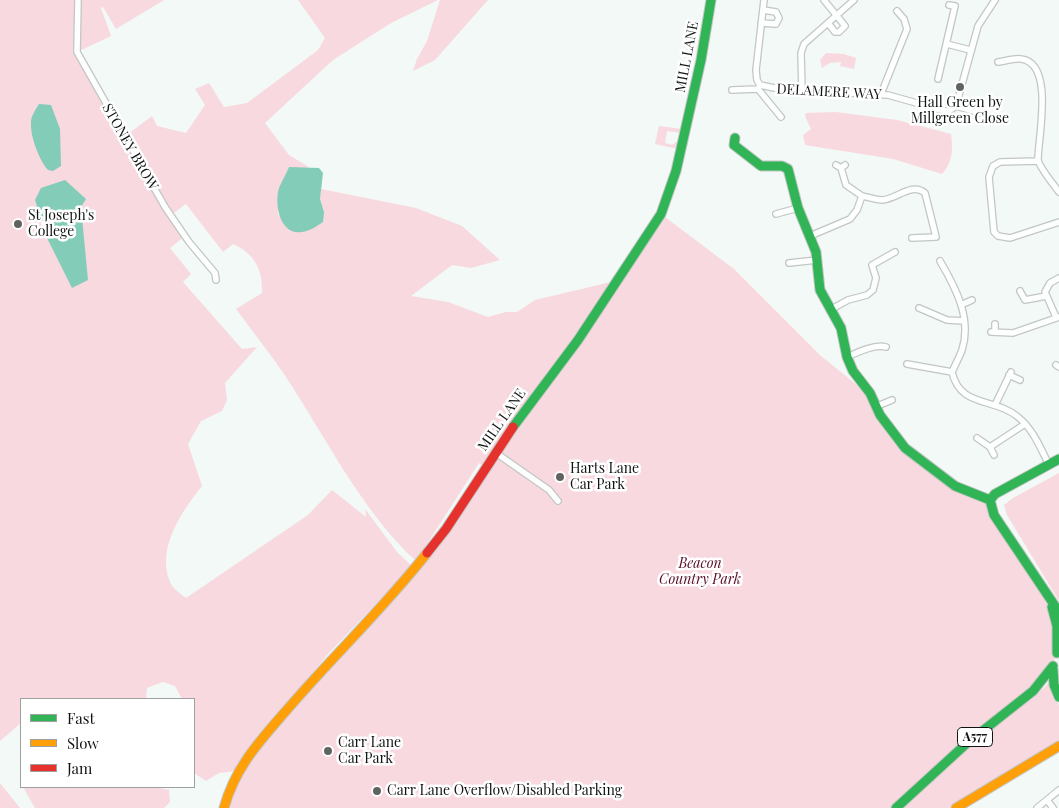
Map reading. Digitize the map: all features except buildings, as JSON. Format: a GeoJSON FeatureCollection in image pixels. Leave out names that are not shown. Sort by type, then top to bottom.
{"type":"FeatureCollection","features":[{"type":"Feature","properties":{"kind":"street","name":"STONEY BROW"},"geometry":{"type":"LineString","coordinates":[[78,0],[77,52],[165,207],[189,242],[215,273],[216,280]]}},
{"type":"Feature","properties":{"kind":"street","name":"MILL LANE"},"geometry":{"type":"LineString","coordinates":[[224,808],[230,786],[247,757],[312,680],[418,567],[446,529],[515,423],[578,340],[661,214],[676,171],[701,60],[711,0]]}},
{"type":"Feature","properties":{"kind":"street"},"geometry":{"type":"LineString","coordinates":[[764,0],[756,70],[757,80],[759,87],[781,117]]}},
{"type":"Feature","properties":{"kind":"street"},"geometry":{"type":"LineString","coordinates":[[824,0],[838,14],[845,26],[839,32],[835,32],[828,23]]}},
{"type":"Feature","properties":{"kind":"street"},"geometry":{"type":"LineString","coordinates":[[802,91],[801,48],[854,0]]}},
{"type":"Feature","properties":{"kind":"street"},"geometry":{"type":"LineString","coordinates":[[981,113],[956,106],[978,26],[995,0]]}},
{"type":"Feature","properties":{"kind":"street"},"geometry":{"type":"LineString","coordinates":[[938,81],[954,5]]}},
{"type":"Feature","properties":{"kind":"street"},"geometry":{"type":"LineString","coordinates":[[761,23],[776,24],[779,18],[776,12],[763,10]]}},
{"type":"Feature","properties":{"kind":"street"},"geometry":{"type":"LineString","coordinates":[[881,94],[907,29],[904,19],[897,11]]}},
{"type":"Feature","properties":{"kind":"street"},"geometry":{"type":"LineString","coordinates":[[947,44],[970,50]]}},
{"type":"Feature","properties":{"kind":"street"},"geometry":{"type":"LineString","coordinates":[[998,62],[1020,58],[1027,60],[1036,69],[1040,80],[1042,106],[1038,161],[1059,192]]}},
{"type":"Feature","properties":{"kind":"street","name":"DELAMERE WAY"},"geometry":{"type":"LineString","coordinates":[[732,90],[759,87],[802,91],[881,94],[945,111],[953,110],[956,106]]}},
{"type":"Feature","properties":{"kind":"street"},"geometry":{"type":"LineString","coordinates":[[732,139],[740,150],[761,166],[786,166],[796,191],[798,208],[810,236],[817,260],[820,290],[841,328],[847,357],[890,430],[919,460],[955,486],[990,500],[995,494],[1059,459]]}},
{"type":"Feature","properties":{"kind":"street"},"geometry":{"type":"LineString","coordinates":[[1038,161],[1000,162],[993,166],[989,177],[994,232],[998,236],[1010,238],[1059,222]]}},
{"type":"Feature","properties":{"kind":"street"},"geometry":{"type":"LineString","coordinates":[[841,166],[846,185],[862,196],[882,200],[911,189],[922,190],[928,198],[937,239],[912,238]]}},
{"type":"Feature","properties":{"kind":"street"},"geometry":{"type":"LineString","coordinates":[[810,236],[850,219],[857,210],[862,196]]}},
{"type":"Feature","properties":{"kind":"street"},"geometry":{"type":"LineString","coordinates":[[775,214],[798,208]]}},
{"type":"Feature","properties":{"kind":"street"},"geometry":{"type":"LineString","coordinates":[[830,310],[840,303],[867,295],[873,290],[876,278],[870,263],[894,254]]}},
{"type":"Feature","properties":{"kind":"street"},"geometry":{"type":"LineString","coordinates":[[789,263],[817,260]]}},
{"type":"Feature","properties":{"kind":"street"},"geometry":{"type":"LineString","coordinates":[[939,261],[955,287],[964,321],[963,348],[952,372],[956,385],[965,396],[995,405],[1017,416],[1030,429],[1049,465]]}},
{"type":"Feature","properties":{"kind":"street"},"geometry":{"type":"LineString","coordinates":[[995,324],[993,332],[1013,333],[1058,317],[1046,296],[1046,287],[1059,278]]}},
{"type":"Feature","properties":{"kind":"street"},"geometry":{"type":"LineString","coordinates":[[1020,291],[1025,302],[1046,296]]}},
{"type":"Feature","properties":{"kind":"street"},"geometry":{"type":"LineString","coordinates":[[961,305],[972,300]]}},
{"type":"Feature","properties":{"kind":"street"},"geometry":{"type":"LineString","coordinates":[[918,307],[947,320],[964,321]]}},
{"type":"Feature","properties":{"kind":"street"},"geometry":{"type":"LineString","coordinates":[[847,357],[883,344]]}},
{"type":"Feature","properties":{"kind":"street"},"geometry":{"type":"LineString","coordinates":[[910,361],[927,369],[952,372]]}},
{"type":"Feature","properties":{"kind":"street"},"geometry":{"type":"LineString","coordinates":[[995,405],[1010,374],[1020,380]]}},
{"type":"Feature","properties":{"kind":"street"},"geometry":{"type":"LineString","coordinates":[[875,406],[893,401]]}},
{"type":"Feature","properties":{"kind":"street"},"geometry":{"type":"LineString","coordinates":[[990,447],[1025,424]]}},
{"type":"Feature","properties":{"kind":"street"},"geometry":{"type":"LineString","coordinates":[[977,438],[990,447],[994,455]]}},
{"type":"Feature","properties":{"kind":"street"},"geometry":{"type":"LineString","coordinates":[[496,452],[549,490],[558,501]]}},
{"type":"Feature","properties":{"kind":"street","name":"A577"},"geometry":{"type":"LineString","coordinates":[[990,500],[994,515],[1050,602],[1059,612]]}},
{"type":"Feature","properties":{"kind":"street","name":"A577"},"geometry":{"type":"LineString","coordinates":[[1050,602],[1057,620],[1058,651],[1052,677],[1059,697]]}},
{"type":"Feature","properties":{"kind":"street","name":"A577"},"geometry":{"type":"LineString","coordinates":[[896,808],[930,775],[984,729],[1040,687],[1053,666]]}},
{"type":"Feature","properties":{"kind":"street"},"geometry":{"type":"LineString","coordinates":[[956,808],[1059,746]]}},
{"type":"Feature","properties":{"kind":"street"},"geometry":{"type":"LineString","coordinates":[[1037,808],[1059,790]]}},
{"type":"Feature","properties":{"kind":"street"},"geometry":{"type":"LineString","coordinates":[[1047,800],[1053,808]]}},
{"type":"Feature","properties":{"kind":"green space"},"geometry":{"type":"Polygon","coordinates":[[[0,0],[164,0],[116,29],[103,7],[101,8],[111,36],[77,52],[124,137],[152,116],[157,126],[186,133],[205,105],[195,89],[209,83],[224,107],[247,103],[318,50],[325,38],[298,0],[438,0],[391,23],[333,60],[265,123],[289,155],[309,167],[303,169],[289,167],[279,189],[278,215],[324,212],[320,199],[321,189],[416,208],[462,226],[500,260],[471,268],[452,265],[411,296],[448,302],[488,317],[506,312],[517,312],[535,300],[611,282],[576,338],[483,466],[479,463],[416,561],[378,520],[345,472],[284,374],[236,309],[262,293],[259,270],[252,258],[241,248],[233,244],[223,252],[186,204],[171,215],[185,236],[170,248],[191,274],[183,282],[242,349],[257,347],[225,383],[227,400],[222,411],[201,421],[188,444],[202,486],[179,518],[169,543],[166,556],[171,584],[186,598],[308,515],[332,490],[366,517],[365,509],[397,552],[412,566],[329,653],[245,755],[235,771],[219,773],[206,781],[195,774],[195,698],[181,698],[175,686],[163,682],[147,688],[146,698],[20,698],[20,724],[0,741],[0,0]]]}},
{"type":"Feature","properties":{"kind":"green space"},"geometry":{"type":"Polygon","coordinates":[[[440,0],[488,0],[435,60],[413,71],[427,41],[440,0]]]}},
{"type":"Feature","properties":{"kind":"green space"},"geometry":{"type":"Polygon","coordinates":[[[826,53],[844,54],[856,58],[854,69],[840,66],[841,62],[830,63],[822,68],[820,60],[826,53]]]}},
{"type":"Feature","properties":{"kind":"green space"},"geometry":{"type":"Polygon","coordinates":[[[836,112],[897,120],[951,134],[952,150],[948,165],[942,174],[893,159],[805,145],[803,135],[811,129],[805,116],[806,113],[836,112]]]}},
{"type":"Feature","properties":{"kind":"green space"},"geometry":{"type":"Polygon","coordinates":[[[659,126],[682,129],[681,133],[667,131],[665,143],[672,145],[680,139],[678,149],[655,144],[659,126]]]}},
{"type":"Feature","properties":{"kind":"green space","name":"Beacon Country Park"},"geometry":{"type":"Polygon","coordinates":[[[661,214],[734,269],[821,356],[862,389],[873,402],[890,430],[936,473],[990,500],[1050,602],[1057,653],[1047,679],[896,808],[225,808],[247,757],[418,567],[661,214]]]}},
{"type":"Feature","properties":{"kind":"green space"},"geometry":{"type":"Polygon","coordinates":[[[1059,473],[1059,601],[1007,515],[1004,505],[1013,498],[1059,473]]]}},
{"type":"Feature","properties":{"kind":"green space"},"geometry":{"type":"Polygon","coordinates":[[[1049,682],[1051,691],[1059,705],[1059,742],[949,808],[900,808],[986,730],[1044,688],[1049,682]]]}},
{"type":"Feature","properties":{"kind":"green space"},"geometry":{"type":"Polygon","coordinates":[[[0,783],[20,808],[0,808],[0,783]]]}},
{"type":"Feature","properties":{"kind":"green space"},"geometry":{"type":"Polygon","coordinates":[[[24,788],[160,788],[169,790],[170,802],[164,808],[35,808],[24,788]]]}},
{"type":"Feature","properties":{"kind":"shaded area"},"geometry":{"type":"Polygon","coordinates":[[[39,104],[51,105],[60,129],[61,166],[53,171],[48,170],[41,160],[32,134],[31,120],[39,104]]]}},
{"type":"Feature","properties":{"kind":"shaded area"},"geometry":{"type":"Polygon","coordinates":[[[289,167],[319,168],[323,173],[320,199],[324,212],[323,222],[302,232],[294,232],[288,229],[280,218],[278,210],[279,188],[289,167]]]}},
{"type":"Feature","properties":{"kind":"shaded area"},"geometry":{"type":"Polygon","coordinates":[[[65,180],[86,199],[81,207],[88,280],[72,288],[48,240],[35,200],[41,188],[65,180]]]}},
{"type":"Feature","properties":{"kind":"traffic: fast"},"geometry":{"type":"LineString","coordinates":[[513,427],[578,340],[661,214],[676,171],[701,60],[711,0]]}},
{"type":"Feature","properties":{"kind":"traffic: fast"},"geometry":{"type":"LineString","coordinates":[[735,138],[734,145],[761,166],[782,166],[788,169],[798,208],[816,252],[820,290],[841,328],[847,357],[853,371],[870,393],[880,415],[905,448],[955,486],[990,500]]}},
{"type":"Feature","properties":{"kind":"traffic: fast"},"geometry":{"type":"LineString","coordinates":[[1059,459],[995,494],[990,500],[994,515],[1059,612]]}},
{"type":"Feature","properties":{"kind":"traffic: fast"},"geometry":{"type":"LineString","coordinates":[[1052,607],[1057,626],[1057,653]]}},
{"type":"Feature","properties":{"kind":"traffic: fast"},"geometry":{"type":"LineString","coordinates":[[896,808],[966,744],[1033,691],[1053,666]]}},
{"type":"Feature","properties":{"kind":"traffic: fast"},"geometry":{"type":"LineString","coordinates":[[1053,669],[1054,685],[1059,697]]}},
{"type":"Feature","properties":{"kind":"traffic: slow"},"geometry":{"type":"LineString","coordinates":[[224,808],[234,780],[257,745],[393,594],[427,553]]}},
{"type":"Feature","properties":{"kind":"traffic: slow"},"geometry":{"type":"LineString","coordinates":[[956,808],[1059,746]]}},
{"type":"Feature","properties":{"kind":"traffic: jam"},"geometry":{"type":"LineString","coordinates":[[427,553],[446,529],[513,427]]}},
{"type":"Feature","properties":{"kind":"place","name":"Hall Green by Millgreen Close"},"geometry":{"type":"Point","coordinates":[960,87]}},
{"type":"Feature","properties":{"kind":"place","name":"St Joseph's College"},"geometry":{"type":"Point","coordinates":[18,224]}},
{"type":"Feature","properties":{"kind":"place","name":"Harts Lane Car Park"},"geometry":{"type":"Point","coordinates":[560,477]}},
{"type":"Feature","properties":{"kind":"place","name":"Carr Lane Car Park"},"geometry":{"type":"Point","coordinates":[328,751]}},
{"type":"Feature","properties":{"kind":"place","name":"Carr Lane Overflow/Disabled Parking"},"geometry":{"type":"Point","coordinates":[377,791]}}]}
